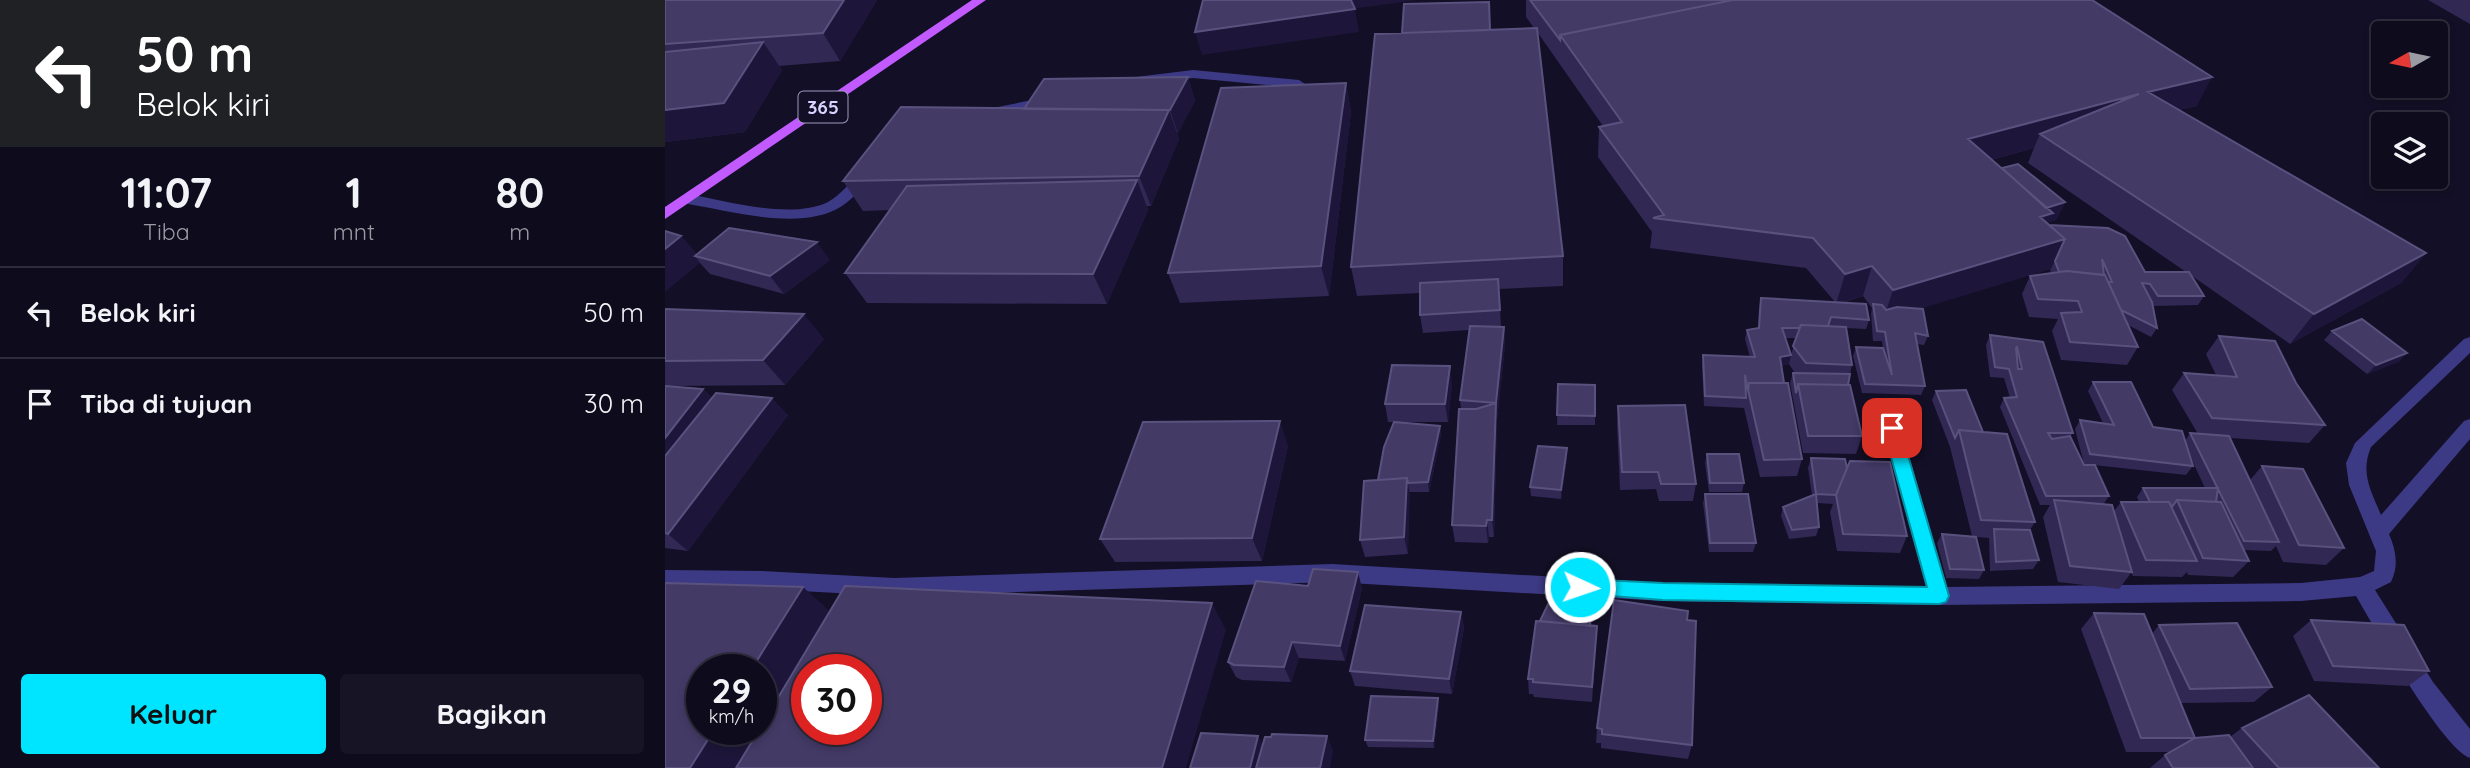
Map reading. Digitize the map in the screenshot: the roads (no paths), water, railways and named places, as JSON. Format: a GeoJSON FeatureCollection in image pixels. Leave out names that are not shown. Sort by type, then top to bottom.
{"type":"FeatureCollection","features":[{"type":"Feature","properties":{"kind":"main road","name":"365"},"geometry":{"type":"LineString","coordinates":[[665,214],[980,0]]}},
{"type":"Feature","properties":{"kind":"street"},"geometry":{"type":"LineString","coordinates":[[1127,83],[1193,74],[1299,84]]}},
{"type":"Feature","properties":{"kind":"street"},"geometry":{"type":"LineString","coordinates":[[967,117],[1066,96]]}},
{"type":"Feature","properties":{"kind":"street"},"geometry":{"type":"LineString","coordinates":[[688,199],[808,212],[841,200],[876,163]]}},
{"type":"Feature","properties":{"kind":"street"},"geometry":{"type":"LineString","coordinates":[[665,579],[762,580],[894,587],[1332,573],[1663,592],[1939,596],[2301,592],[2361,586],[2384,576],[2386,551],[2359,485],[2355,463],[2364,443],[2470,343]]}},
{"type":"Feature","properties":{"kind":"street"},"geometry":{"type":"LineString","coordinates":[[2379,532],[2470,426]]}},
{"type":"Feature","properties":{"kind":"street"},"geometry":{"type":"LineString","coordinates":[[1892,428],[1939,596]]}},
{"type":"Feature","properties":{"kind":"street"},"geometry":{"type":"LineString","coordinates":[[2361,586],[2418,678],[2470,747]]}}]}
